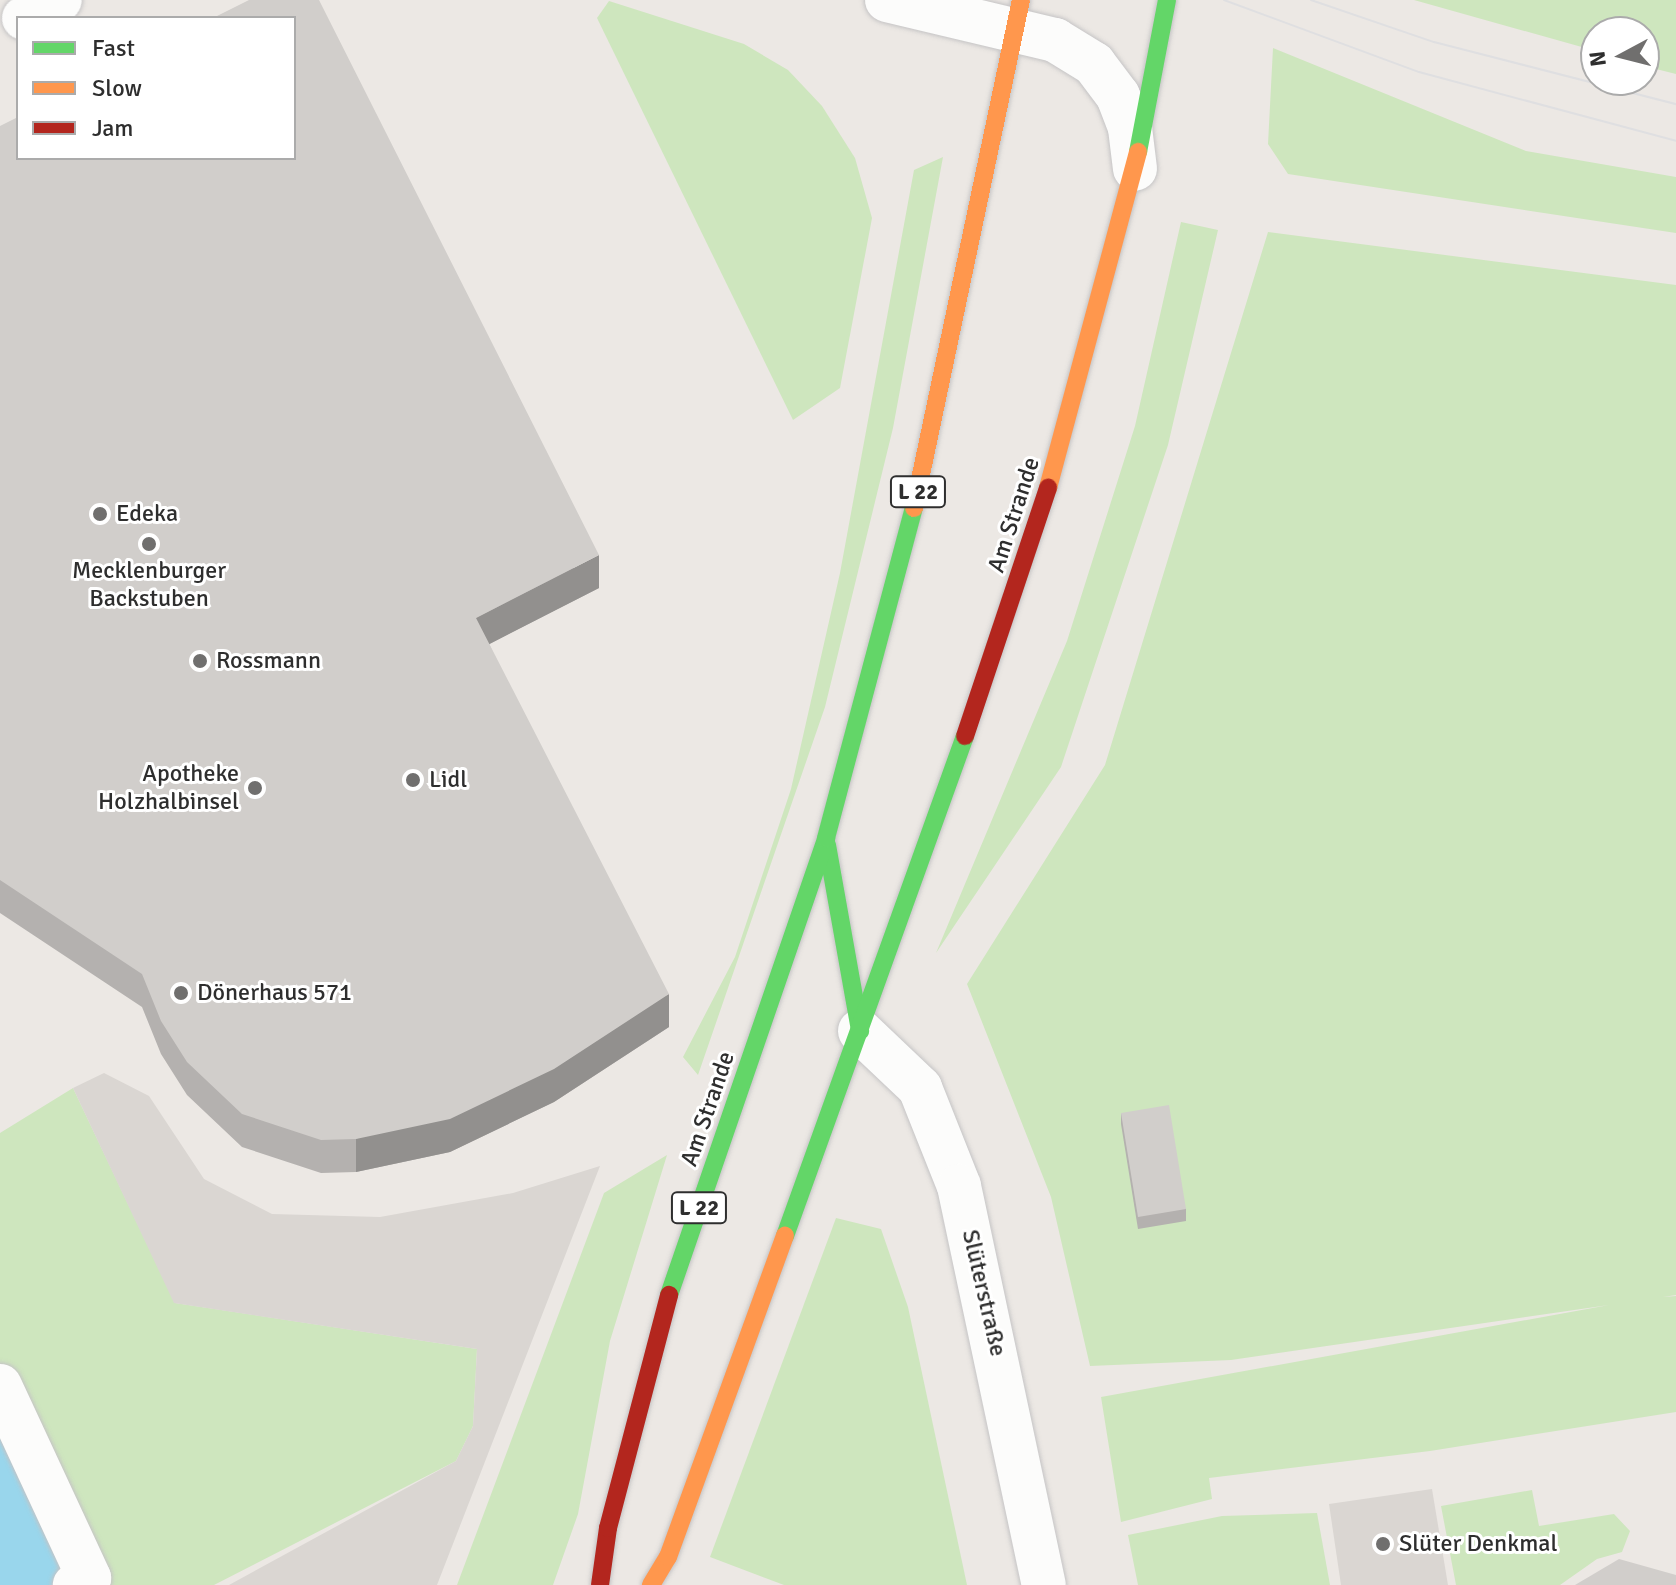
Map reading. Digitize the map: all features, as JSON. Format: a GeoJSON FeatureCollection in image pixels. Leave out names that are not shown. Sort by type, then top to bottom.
{"type":"FeatureCollection","features":[{"type":"Feature","properties":{"kind":"main road","name":"Am Strande"},"geometry":{"type":"LineString","coordinates":[[651,1585],[668,1557],[860,1031],[1057,462],[1135,171],[1167,0]]}},
{"type":"Feature","properties":{"kind":"main road","name":"Am Strande"},"geometry":{"type":"LineString","coordinates":[[600,1585],[608,1528],[669,1296],[826,838],[929,450],[1028,9]]}},
{"type":"Feature","properties":{"kind":"main road","name":"Am Strande"},"geometry":{"type":"LineString","coordinates":[[826,838],[860,1031]]}},
{"type":"Feature","properties":{"kind":"street"},"geometry":{"type":"LineString","coordinates":[[28,16],[60,0]]}},
{"type":"Feature","properties":{"kind":"street"},"geometry":{"type":"LineString","coordinates":[[887,0],[1028,9],[1055,40],[1094,64],[1118,96],[1130,128],[1135,171]]}},
{"type":"Feature","properties":{"kind":"street","name":"Slüterstraße"},"geometry":{"type":"LineString","coordinates":[[860,1031],[920,1088],[959,1186],[1044,1585]]}},
{"type":"Feature","properties":{"kind":"street"},"geometry":{"type":"LineString","coordinates":[[0,1386],[89,1578],[75,1585]]}},
{"type":"Feature","properties":{"kind":"green space"},"geometry":{"type":"Polygon","coordinates":[[[1414,0],[1676,0],[1676,74],[1660,70],[1660,16],[1580,16],[1580,47],[1414,0]]]}},
{"type":"Feature","properties":{"kind":"green space"},"geometry":{"type":"Polygon","coordinates":[[[609,1],[744,44],[788,70],[822,106],[855,158],[872,218],[840,388],[793,420],[597,18],[609,1]]]}},
{"type":"Feature","properties":{"kind":"green space"},"geometry":{"type":"Polygon","coordinates":[[[1273,48],[1526,151],[1676,177],[1676,233],[1288,174],[1268,144],[1273,48]]]}},
{"type":"Feature","properties":{"kind":"green space"},"geometry":{"type":"Polygon","coordinates":[[[943,157],[893,428],[825,707],[698,1075],[683,1057],[735,957],[791,789],[840,573],[914,170],[943,157]]]}},
{"type":"Feature","properties":{"kind":"green space"},"geometry":{"type":"Polygon","coordinates":[[[1181,222],[1218,230],[1168,445],[1061,767],[936,953],[1067,641],[1135,426],[1181,222]]]}},
{"type":"Feature","properties":{"kind":"green space"},"geometry":{"type":"Polygon","coordinates":[[[1268,232],[1676,285],[1676,1295],[1663,1297],[1676,1296],[1676,1412],[1430,1451],[1209,1478],[1212,1499],[1121,1522],[1101,1397],[1609,1305],[1231,1360],[1090,1366],[1051,1197],[967,984],[1105,765],[1268,232]]]}},
{"type":"Feature","properties":{"kind":"green space"},"geometry":{"type":"Polygon","coordinates":[[[73,1088],[175,1303],[477,1349],[473,1426],[456,1461],[214,1585],[107,1585],[0,1363],[0,1133],[73,1088]]]}},
{"type":"Feature","properties":{"kind":"green space"},"geometry":{"type":"Polygon","coordinates":[[[667,1155],[610,1341],[578,1514],[553,1585],[457,1585],[604,1193],[667,1155]]]}},
{"type":"Feature","properties":{"kind":"green space"},"geometry":{"type":"Polygon","coordinates":[[[836,1218],[881,1229],[908,1307],[967,1585],[784,1585],[710,1557],[836,1218]]]}},
{"type":"Feature","properties":{"kind":"green space"},"geometry":{"type":"Polygon","coordinates":[[[1532,1490],[1539,1526],[1614,1514],[1630,1531],[1622,1552],[1597,1559],[1560,1585],[1456,1585],[1441,1506],[1532,1490]]]}},
{"type":"Feature","properties":{"kind":"green space"},"geometry":{"type":"Polygon","coordinates":[[[1317,1513],[1330,1585],[1138,1585],[1128,1535],[1222,1516],[1317,1513]]]}},
{"type":"Feature","properties":{"kind":"shaded area"},"geometry":{"type":"Polygon","coordinates":[[[104,1073],[149,1096],[204,1179],[272,1214],[380,1217],[513,1193],[600,1166],[437,1585],[229,1585],[456,1461],[473,1426],[477,1349],[174,1303],[73,1088],[104,1073]]]}},
{"type":"Feature","properties":{"kind":"shaded area"},"geometry":{"type":"Polygon","coordinates":[[[1432,1489],[1448,1585],[1341,1585],[1329,1504],[1432,1489]]]}},
{"type":"Feature","properties":{"kind":"water"},"geometry":{"type":"Polygon","coordinates":[[[0,1386],[75,1585],[0,1585],[0,1386]]]}},
{"type":"Feature","properties":{"kind":"building"},"geometry":{"type":"Polygon","coordinates":[[[249,0],[319,0],[599,555],[476,618],[669,994],[554,1069],[450,1119],[356,1139],[321,1140],[242,1114],[187,1062],[161,1021],[142,974],[0,880],[0,126],[16,118],[16,160],[296,160],[296,16],[217,16],[249,0]]]}},
{"type":"Feature","properties":{"kind":"building"},"geometry":{"type":"Polygon","coordinates":[[[1169,1105],[1186,1209],[1138,1217],[1121,1113],[1169,1105]]]}},
{"type":"Feature","properties":{"kind":"building"},"geometry":{"type":"Polygon","coordinates":[[[1619,1559],[1676,1575],[1676,1585],[1575,1585],[1619,1559]]]}},
{"type":"Feature","properties":{"kind":"tram line"},"geometry":{"type":"LineString","coordinates":[[1224,0],[1419,72],[1676,141]]}},
{"type":"Feature","properties":{"kind":"tram line"},"geometry":{"type":"LineString","coordinates":[[1311,0],[1434,42],[1676,104]]}},
{"type":"Feature","properties":{"kind":"traffic: fast"},"geometry":{"type":"LineString","coordinates":[[1138,152],[1167,0]]}},
{"type":"Feature","properties":{"kind":"traffic: fast"},"geometry":{"type":"LineString","coordinates":[[669,1295],[826,838],[914,508]]}},
{"type":"Feature","properties":{"kind":"traffic: fast"},"geometry":{"type":"LineString","coordinates":[[785,1236],[965,736]]}},
{"type":"Feature","properties":{"kind":"traffic: fast"},"geometry":{"type":"LineString","coordinates":[[827,845],[860,1031]]}},
{"type":"Feature","properties":{"kind":"traffic: slow"},"geometry":{"type":"LineString","coordinates":[[914,508],[1021,0]]}},
{"type":"Feature","properties":{"kind":"traffic: slow"},"geometry":{"type":"LineString","coordinates":[[1048,488],[1138,152]]}},
{"type":"Feature","properties":{"kind":"traffic: slow"},"geometry":{"type":"LineString","coordinates":[[651,1585],[668,1557],[785,1236]]}},
{"type":"Feature","properties":{"kind":"traffic: jam"},"geometry":{"type":"LineString","coordinates":[[965,736],[1048,488]]}},
{"type":"Feature","properties":{"kind":"traffic: jam"},"geometry":{"type":"LineString","coordinates":[[600,1585],[608,1528],[669,1295]]}},
{"type":"Feature","properties":{"kind":"place","name":"Edeka"},"geometry":{"type":"Point","coordinates":[100,514]}},
{"type":"Feature","properties":{"kind":"place","name":"Mecklenburger Backstuben"},"geometry":{"type":"Point","coordinates":[149,544]}},
{"type":"Feature","properties":{"kind":"place","name":"Rossmann"},"geometry":{"type":"Point","coordinates":[200,661]}},
{"type":"Feature","properties":{"kind":"place","name":"Lidl"},"geometry":{"type":"Point","coordinates":[413,780]}},
{"type":"Feature","properties":{"kind":"place","name":"Apotheke Holzhalbinsel"},"geometry":{"type":"Point","coordinates":[255,788]}},
{"type":"Feature","properties":{"kind":"place","name":"Dönerhaus 571"},"geometry":{"type":"Point","coordinates":[181,993]}},
{"type":"Feature","properties":{"kind":"place","name":"Slüter Denkmal"},"geometry":{"type":"Point","coordinates":[1383,1544]}}]}
